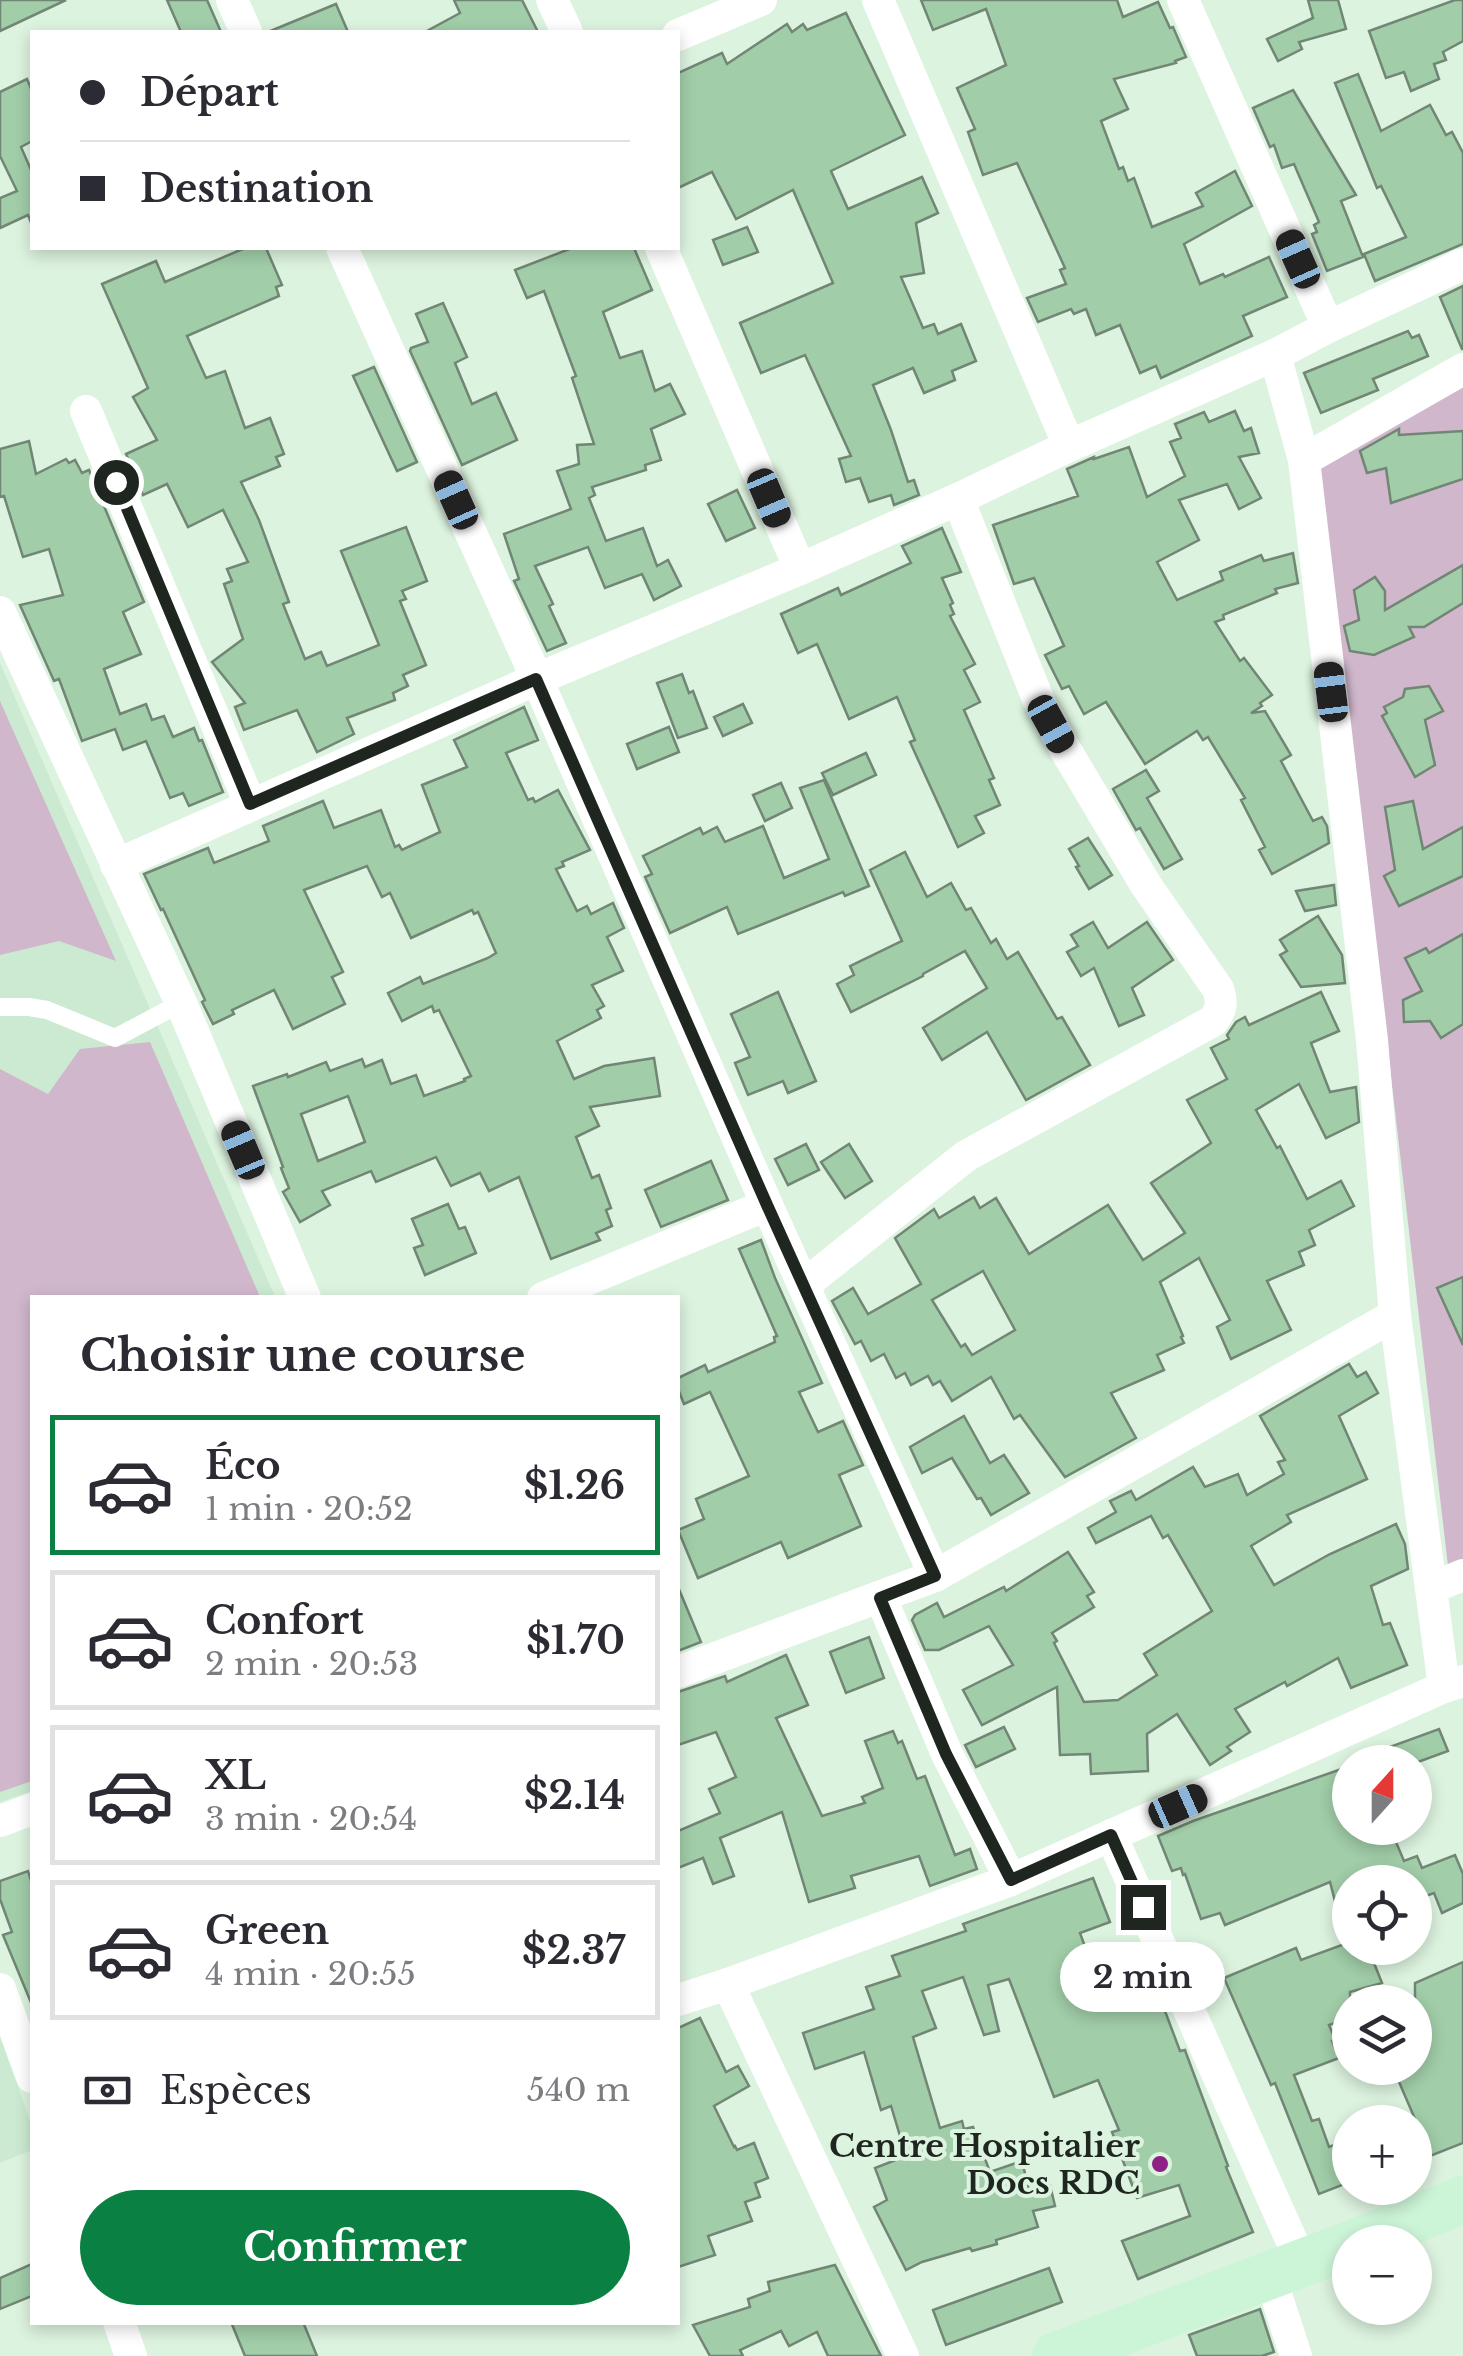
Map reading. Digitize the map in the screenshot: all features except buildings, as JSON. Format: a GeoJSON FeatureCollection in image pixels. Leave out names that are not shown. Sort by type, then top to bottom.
{"type":"FeatureCollection","features":[{"type":"Feature","properties":{"kind":"main road"},"geometry":{"type":"LineString","coordinates":[[1400,2225],[1463,2200]]}},
{"type":"Feature","properties":{"kind":"main road"},"geometry":{"type":"LineString","coordinates":[[1056,2356],[1332,2253]]}},
{"type":"Feature","properties":{"kind":"street"},"geometry":{"type":"LineString","coordinates":[[232,0],[245,30]]}},
{"type":"Feature","properties":{"kind":"street"},"geometry":{"type":"LineString","coordinates":[[552,0],[566,30]]}},
{"type":"Feature","properties":{"kind":"street"},"geometry":{"type":"LineString","coordinates":[[680,34],[761,0]]}},
{"type":"Feature","properties":{"kind":"street"},"geometry":{"type":"LineString","coordinates":[[878,0],[1069,446]]}},
{"type":"Feature","properties":{"kind":"street"},"geometry":{"type":"LineString","coordinates":[[1183,0],[1328,327]]}},
{"type":"Feature","properties":{"kind":"street"},"geometry":{"type":"LineString","coordinates":[[343,250],[935,1576]]}},
{"type":"Feature","properties":{"kind":"street"},"geometry":{"type":"LineString","coordinates":[[662,250],[800,569]]}},
{"type":"Feature","properties":{"kind":"street"},"geometry":{"type":"LineString","coordinates":[[116,865],[536,679],[958,500],[1463,264]]}},
{"type":"Feature","properties":{"kind":"street"},"geometry":{"type":"LineString","coordinates":[[680,1999],[1011,1880],[1453,1684],[1431,1588],[1395,1315],[1372,1040],[1304,460],[1275,355]]}},
{"type":"Feature","properties":{"kind":"street"},"geometry":{"type":"LineString","coordinates":[[1304,460],[1463,369]]}},
{"type":"Feature","properties":{"kind":"street"},"geometry":{"type":"LineString","coordinates":[[86,410],[250,804]]}},
{"type":"Feature","properties":{"kind":"street"},"geometry":{"type":"LineString","coordinates":[[804,1285],[966,1156],[1213,1021],[1221,1011],[1218,990],[1146,885],[1038,699],[958,500]]}},
{"type":"Feature","properties":{"kind":"street"},"geometry":{"type":"LineString","coordinates":[[0,612],[181,1003],[304,1295]]}},
{"type":"Feature","properties":{"kind":"street"},"geometry":{"type":"LineString","coordinates":[[550,1295],[767,1205]]}},
{"type":"Feature","properties":{"kind":"street"},"geometry":{"type":"LineString","coordinates":[[680,1671],[935,1576],[1395,1315]]}},
{"type":"Feature","properties":{"kind":"street"},"geometry":{"type":"LineString","coordinates":[[1431,1588],[1463,1576]]}},
{"type":"Feature","properties":{"kind":"street"},"geometry":{"type":"LineString","coordinates":[[880,1598],[946,1754],[1011,1880]]}},
{"type":"Feature","properties":{"kind":"street"},"geometry":{"type":"LineString","coordinates":[[0,1821],[30,1810]]}},
{"type":"Feature","properties":{"kind":"street"},"geometry":{"type":"LineString","coordinates":[[1111,1835],[1286,2270],[1296,2356]]}},
{"type":"Feature","properties":{"kind":"street"},"geometry":{"type":"LineString","coordinates":[[728,1984],[903,2356]]}},
{"type":"Feature","properties":{"kind":"street"},"geometry":{"type":"LineString","coordinates":[[0,1989],[30,2072]]}},
{"type":"Feature","properties":{"kind":"street"},"geometry":{"type":"LineString","coordinates":[[120,2325],[131,2356]]}},
{"type":"Feature","properties":{"kind":"lane"},"geometry":{"type":"LineString","coordinates":[[0,1007],[48,1010],[115,1038],[181,1003]]}},
{"type":"Feature","properties":{"kind":"shaded area"},"geometry":{"type":"Polygon","coordinates":[[[1463,385],[1463,1560],[1448,1566],[1320,467],[1463,385]]]}},
{"type":"Feature","properties":{"kind":"shaded area"},"geometry":{"type":"Polygon","coordinates":[[[0,663],[274,1295],[30,1295],[30,1792],[0,1802],[0,663]]]}},
{"type":"Feature","properties":{"kind":"shaded area"},"geometry":{"type":"Polygon","coordinates":[[[0,701],[116,961],[59,941],[0,955],[0,701]]]}},
{"type":"Feature","properties":{"kind":"shaded area"},"geometry":{"type":"Polygon","coordinates":[[[150,1042],[259,1295],[30,1295],[30,1782],[0,1792],[0,1069],[48,1094],[80,1049],[150,1042]]]}},
{"type":"Feature","properties":{"kind":"shaded area"},"geometry":{"type":"Polygon","coordinates":[[[0,2036],[30,2120],[30,2151],[0,2163],[0,2036]]]}},
{"type":"Feature","properties":{"kind":"place","name":"Centre Hospitalier Docs RDC"},"geometry":{"type":"Point","coordinates":[1160,2164]}},
{"type":"Feature","properties":{"kind":"route"},"geometry":{"type":"LineString","coordinates":[[116,482],[250,804],[536,679],[935,1576],[880,1598],[946,1754],[1011,1880],[1111,1835],[1143,1907]]}}]}
